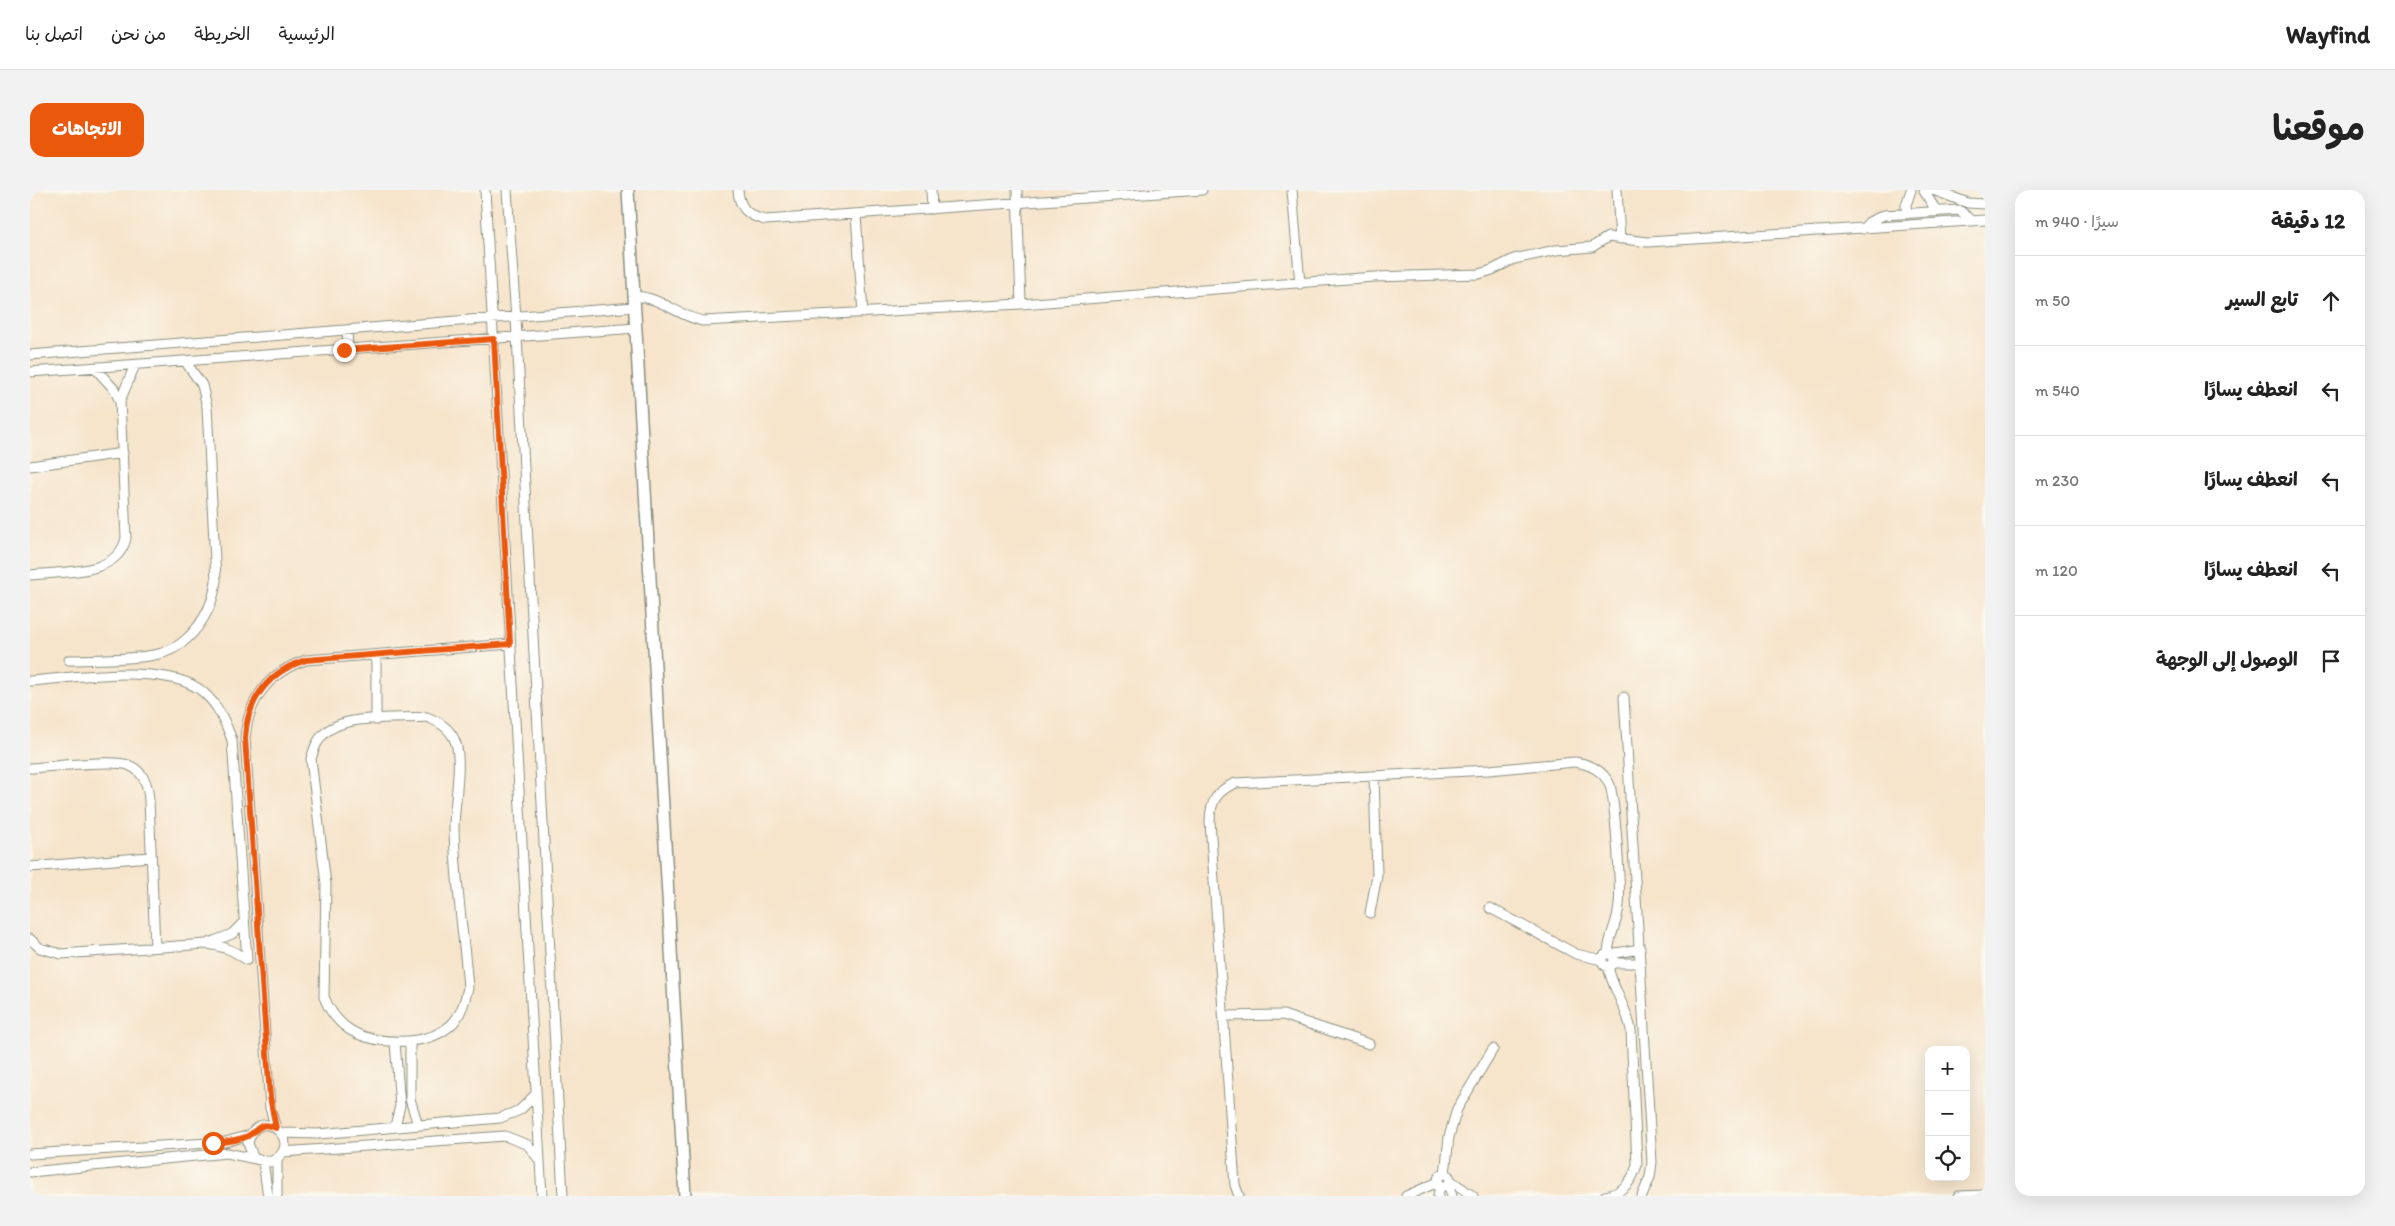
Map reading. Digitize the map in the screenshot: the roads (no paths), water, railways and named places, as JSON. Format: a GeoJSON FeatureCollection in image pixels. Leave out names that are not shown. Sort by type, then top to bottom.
{"type":"FeatureCollection","features":[{"type":"Feature","properties":{"kind":"street"},"geometry":{"type":"LineString","coordinates":[[485,190],[542,1196]]}},
{"type":"Feature","properties":{"kind":"street"},"geometry":{"type":"LineString","coordinates":[[507,190],[516,318],[563,1196]]}},
{"type":"Feature","properties":{"kind":"street"},"geometry":{"type":"LineString","coordinates":[[628,190],[685,1196]]}},
{"type":"Feature","properties":{"kind":"street"},"geometry":{"type":"LineString","coordinates":[[738,190],[739,200],[744,210],[753,217],[764,220],[1017,203],[1105,193],[1202,190]]}},
{"type":"Feature","properties":{"kind":"street"},"geometry":{"type":"LineString","coordinates":[[931,190],[932,208]]}},
{"type":"Feature","properties":{"kind":"street"},"geometry":{"type":"LineString","coordinates":[[1017,190],[1021,304]]}},
{"type":"Feature","properties":{"kind":"street"},"geometry":{"type":"LineString","coordinates":[[1292,190],[1300,284]]}},
{"type":"Feature","properties":{"kind":"street"},"geometry":{"type":"LineString","coordinates":[[1617,190],[1620,239]]}},
{"type":"Feature","properties":{"kind":"street"},"geometry":{"type":"LineString","coordinates":[[1907,214],[1906,205],[1911,190],[1924,190],[1937,212]]}},
{"type":"Feature","properties":{"kind":"street"},"geometry":{"type":"LineString","coordinates":[[1933,190],[1968,203],[1985,204]]}},
{"type":"Feature","properties":{"kind":"street"},"geometry":{"type":"LineString","coordinates":[[1863,229],[1869,222],[1884,215],[1959,210],[1973,221]]}},
{"type":"Feature","properties":{"kind":"street"},"geometry":{"type":"LineString","coordinates":[[856,215],[863,313]]}},
{"type":"Feature","properties":{"kind":"street"},"geometry":{"type":"LineString","coordinates":[[30,354],[516,318],[657,300],[691,318],[703,321],[1021,304],[1374,277],[1479,274],[1520,257],[1556,250],[1592,247],[1608,237],[1648,242],[1985,220]]}},
{"type":"Feature","properties":{"kind":"street"},"geometry":{"type":"LineString","coordinates":[[30,372],[636,328]]}},
{"type":"Feature","properties":{"kind":"street"},"geometry":{"type":"LineString","coordinates":[[346,330],[348,350]]}},
{"type":"Feature","properties":{"kind":"street"},"geometry":{"type":"LineString","coordinates":[[69,660],[155,656],[172,649],[198,627],[214,597],[216,580],[207,407],[202,384],[185,361]]}},
{"type":"Feature","properties":{"kind":"street"},"geometry":{"type":"LineString","coordinates":[[120,401],[135,365]]}},
{"type":"Feature","properties":{"kind":"street"},"geometry":{"type":"LineString","coordinates":[[30,574],[94,568],[105,564],[119,554],[126,538],[120,401],[114,389],[95,368]]}},
{"type":"Feature","properties":{"kind":"street"},"geometry":{"type":"LineString","coordinates":[[30,466],[123,453]]}},
{"type":"Feature","properties":{"kind":"street"},"geometry":{"type":"LineString","coordinates":[[277,1196],[280,1155],[285,1145],[270,1097],[245,738],[247,719],[254,701],[265,685],[288,667],[306,660],[510,644]]}},
{"type":"Feature","properties":{"kind":"street"},"geometry":{"type":"LineString","coordinates":[[376,654],[376,720]]}},
{"type":"Feature","properties":{"kind":"street"},"geometry":{"type":"LineString","coordinates":[[30,681],[146,674],[175,677],[202,690],[221,713],[232,740],[247,960],[235,951],[221,946],[206,944],[61,954],[40,948],[30,939]]}},
{"type":"Feature","properties":{"kind":"street"},"geometry":{"type":"LineString","coordinates":[[1624,697],[1652,1162],[1650,1177],[1642,1196]]}},
{"type":"Feature","properties":{"kind":"street"},"geometry":{"type":"LineString","coordinates":[[427,717],[439,722],[448,730],[455,741],[458,753],[454,829],[468,988],[464,1006],[454,1022],[439,1034],[421,1040],[410,1041],[395,1042],[370,1039],[355,1033],[330,1012],[324,997],[326,884],[323,847],[311,774],[313,752],[325,733],[338,725],[376,720],[427,717]]}},
{"type":"Feature","properties":{"kind":"street"},"geometry":{"type":"LineString","coordinates":[[1239,1196],[1235,1185],[1225,1016],[1210,822],[1212,802],[1218,793],[1236,783],[1489,770],[1575,762],[1594,768],[1606,778],[1612,792],[1619,906],[1609,938],[1608,959],[1612,983],[1626,1012],[1631,1030],[1637,1165],[1630,1182],[1624,1188],[1605,1196]]}},
{"type":"Feature","properties":{"kind":"street"},"geometry":{"type":"LineString","coordinates":[[30,768],[112,763],[127,764],[140,772],[148,786],[155,947]]}},
{"type":"Feature","properties":{"kind":"street"},"geometry":{"type":"LineString","coordinates":[[1370,913],[1377,875],[1374,776]]}},
{"type":"Feature","properties":{"kind":"street"},"geometry":{"type":"LineString","coordinates":[[30,866],[150,857]]}},
{"type":"Feature","properties":{"kind":"street"},"geometry":{"type":"LineString","coordinates":[[1490,908],[1576,954],[1640,963]]}},
{"type":"Feature","properties":{"kind":"street"},"geometry":{"type":"LineString","coordinates":[[206,944],[232,934],[244,922]]}},
{"type":"Feature","properties":{"kind":"street"},"geometry":{"type":"LineString","coordinates":[[1608,959],[1640,949]]}},
{"type":"Feature","properties":{"kind":"street"},"geometry":{"type":"LineString","coordinates":[[1225,1016],[1283,1015],[1369,1044]]}},
{"type":"Feature","properties":{"kind":"street"},"geometry":{"type":"LineString","coordinates":[[410,1041],[410,1099],[418,1125]]}},
{"type":"Feature","properties":{"kind":"street"},"geometry":{"type":"LineString","coordinates":[[395,1042],[400,1106],[395,1126]]}},
{"type":"Feature","properties":{"kind":"street"},"geometry":{"type":"LineString","coordinates":[[1438,1196],[1444,1181],[1449,1137],[1457,1109],[1493,1049]]}},
{"type":"Feature","properties":{"kind":"street"},"geometry":{"type":"LineString","coordinates":[[30,1154],[225,1142],[250,1135],[261,1126],[269,1125],[279,1130],[318,1134],[506,1116],[526,1106],[536,1094]]}},
{"type":"Feature","properties":{"kind":"street"},"geometry":{"type":"LineString","coordinates":[[250,1135],[248,1143],[253,1157]]}},
{"type":"Feature","properties":{"kind":"street"},"geometry":{"type":"LineString","coordinates":[[30,1172],[228,1154],[253,1157],[263,1162],[280,1155],[505,1136],[528,1146],[540,1161]]}},
{"type":"Feature","properties":{"kind":"street"},"geometry":{"type":"LineString","coordinates":[[263,1162],[268,1196]]}},
{"type":"Feature","properties":{"kind":"street"},"geometry":{"type":"LineString","coordinates":[[1444,1181],[1452,1196]]}},
{"type":"Feature","properties":{"kind":"street"},"geometry":{"type":"LineString","coordinates":[[1406,1196],[1444,1181],[1473,1196]]}},
{"type":"Feature","properties":{"kind":"street"},"geometry":{"type":"LineString","coordinates":[[1958,1196],[1985,1195]]}}]}
